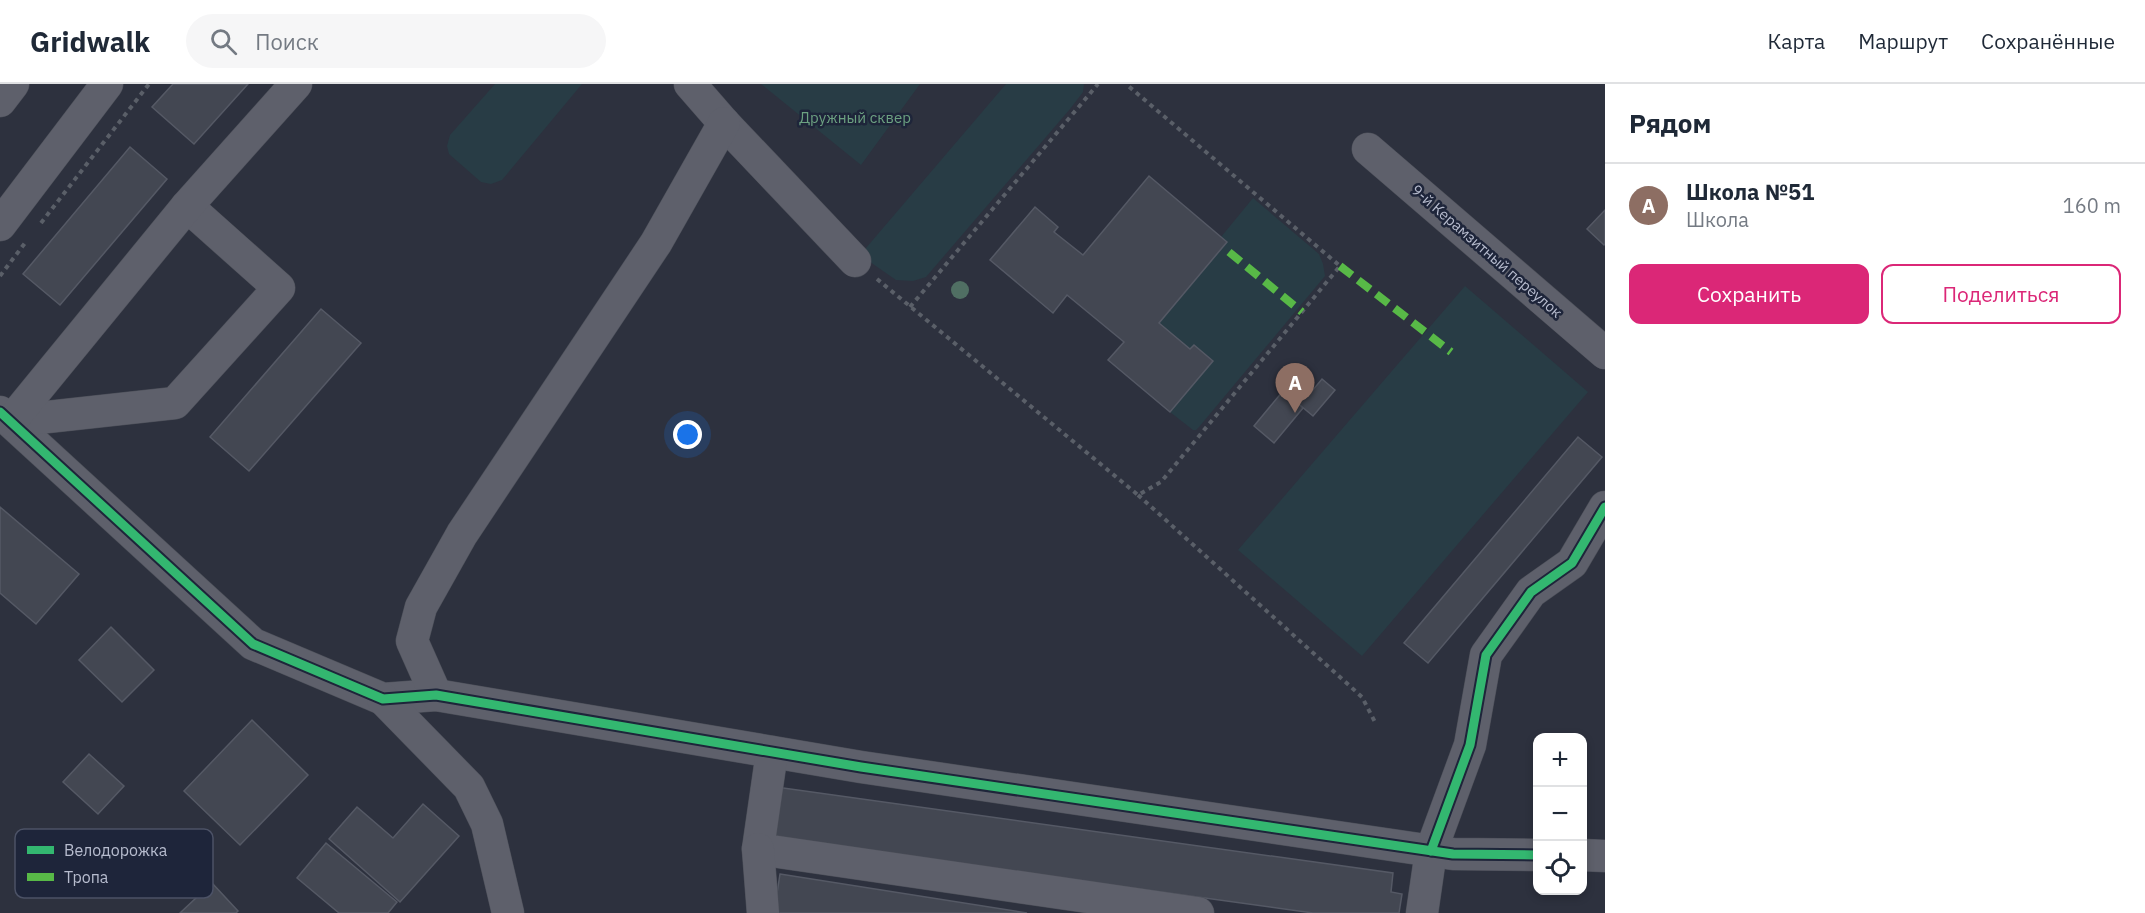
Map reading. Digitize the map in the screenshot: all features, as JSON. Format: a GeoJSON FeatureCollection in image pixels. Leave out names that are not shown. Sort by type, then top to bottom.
{"type":"FeatureCollection","features":[{"type":"Feature","properties":{"kind":"street"},"geometry":{"type":"LineString","coordinates":[[0,101],[13,84]]}},
{"type":"Feature","properties":{"kind":"street"},"geometry":{"type":"LineString","coordinates":[[0,225],[107,84]]}},
{"type":"Feature","properties":{"kind":"street"},"geometry":{"type":"LineString","coordinates":[[5,416],[296,84]]}},
{"type":"Feature","properties":{"kind":"street"},"geometry":{"type":"LineString","coordinates":[[690,84],[855,261]]}},
{"type":"Feature","properties":{"kind":"street"},"geometry":{"type":"LineString","coordinates":[[436,695],[412,641],[421,607],[462,534],[656,243],[724,123]]}},
{"type":"Feature","properties":{"kind":"street","name":"9-й Керамзитный переулок"},"geometry":{"type":"LineString","coordinates":[[1368,149],[1605,353]]}},
{"type":"Feature","properties":{"kind":"street"},"geometry":{"type":"LineString","coordinates":[[5,416],[175,403],[279,288],[187,206]]}},
{"type":"Feature","properties":{"kind":"street"},"geometry":{"type":"LineString","coordinates":[[5,416],[253,644],[383,699],[469,788],[487,824],[508,913]]}},
{"type":"Feature","properties":{"kind":"street"},"geometry":{"type":"LineString","coordinates":[[1422,913],[1431,851],[1470,745],[1486,655],[1531,592],[1572,563],[1605,507]]}},
{"type":"Feature","properties":{"kind":"street"},"geometry":{"type":"LineString","coordinates":[[383,699],[436,695],[919,776],[1431,851],[1453,854],[1533,855]]}},
{"type":"Feature","properties":{"kind":"street"},"geometry":{"type":"LineString","coordinates":[[763,913],[758,849],[772,752]]}},
{"type":"Feature","properties":{"kind":"street"},"geometry":{"type":"LineString","coordinates":[[758,849],[1198,913]]}},
{"type":"Feature","properties":{"kind":"street"},"geometry":{"type":"LineString","coordinates":[[1587,855],[1605,856]]}},
{"type":"Feature","properties":{"kind":"path"},"geometry":{"type":"LineString","coordinates":[[37,228],[149,84]]}},
{"type":"Feature","properties":{"kind":"path"},"geometry":{"type":"LineString","coordinates":[[910,306],[1098,84]]}},
{"type":"Feature","properties":{"kind":"path"},"geometry":{"type":"LineString","coordinates":[[1126,84],[1341,266],[1161,482],[1138,495]]}},
{"type":"Feature","properties":{"kind":"path"},"geometry":{"type":"LineString","coordinates":[[0,276],[29,238]]}},
{"type":"Feature","properties":{"kind":"path"},"geometry":{"type":"LineString","coordinates":[[855,261],[1138,495],[1362,697],[1376,724]]}},
{"type":"Feature","properties":{"kind":"green space"},"geometry":{"type":"Polygon","coordinates":[[[495,84],[582,84],[502,180],[491,184],[481,182],[449,154],[447,146],[450,135],[495,84]]]}},
{"type":"Feature","properties":{"kind":"green space","name":"Дружный сквер"},"geometry":{"type":"Polygon","coordinates":[[[761,84],[920,84],[861,165],[761,84]]]}},
{"type":"Feature","properties":{"kind":"green space"},"geometry":{"type":"Polygon","coordinates":[[[1006,84],[1084,84],[1083,92],[1070,109],[926,277],[913,281],[896,280],[860,255],[1006,84]]]}},
{"type":"Feature","properties":{"kind":"green space"},"geometry":{"type":"Polygon","coordinates":[[[1253,198],[1319,254],[1325,276],[1199,427],[1193,430],[1170,412],[1213,361],[1194,345],[1190,349],[1159,323],[1227,242],[1221,237],[1253,198]]]}},
{"type":"Feature","properties":{"kind":"green space"},"geometry":{"type":"Polygon","coordinates":[[[1465,286],[1588,392],[1362,656],[1238,550],[1465,286]]]}},
{"type":"Feature","properties":{"kind":"building"},"geometry":{"type":"Polygon","coordinates":[[[173,84],[248,84],[194,144],[152,107],[173,84]]]}},
{"type":"Feature","properties":{"kind":"building"},"geometry":{"type":"Polygon","coordinates":[[[130,147],[167,179],[60,305],[23,274],[130,147]]]}},
{"type":"Feature","properties":{"kind":"building"},"geometry":{"type":"Polygon","coordinates":[[[1149,176],[1227,242],[1159,323],[1190,349],[1194,345],[1213,361],[1170,412],[1108,360],[1124,342],[1067,295],[1053,313],[990,260],[1035,207],[1058,227],[1054,232],[1083,255],[1149,176]]]}},
{"type":"Feature","properties":{"kind":"building"},"geometry":{"type":"Polygon","coordinates":[[[1605,210],[1605,244],[1604,245],[1587,229],[1605,210]]]}},
{"type":"Feature","properties":{"kind":"building"},"geometry":{"type":"Polygon","coordinates":[[[321,309],[361,343],[249,471],[210,437],[321,309]]]}},
{"type":"Feature","properties":{"kind":"building"},"geometry":{"type":"Polygon","coordinates":[[[1295,376],[1312,391],[1322,379],[1335,390],[1313,416],[1283,391],[1295,376]]]}},
{"type":"Feature","properties":{"kind":"building"},"geometry":{"type":"Polygon","coordinates":[[[1283,391],[1303,408],[1274,443],[1254,426],[1283,391]]]}},
{"type":"Feature","properties":{"kind":"building"},"geometry":{"type":"Polygon","coordinates":[[[1578,437],[1602,457],[1428,663],[1404,643],[1578,437]]]}},
{"type":"Feature","properties":{"kind":"building"},"geometry":{"type":"Polygon","coordinates":[[[0,507],[79,574],[36,624],[0,593],[0,507]]]}},
{"type":"Feature","properties":{"kind":"building"},"geometry":{"type":"Polygon","coordinates":[[[111,627],[154,670],[122,702],[79,660],[111,627]]]}},
{"type":"Feature","properties":{"kind":"building"},"geometry":{"type":"Polygon","coordinates":[[[252,720],[308,775],[240,845],[184,791],[252,720]]]}},
{"type":"Feature","properties":{"kind":"building"},"geometry":{"type":"Polygon","coordinates":[[[89,754],[124,786],[98,814],[63,782],[89,754]]]}},
{"type":"Feature","properties":{"kind":"building"},"geometry":{"type":"Polygon","coordinates":[[[776,787],[1393,873],[1391,892],[1402,894],[1399,913],[1313,913],[769,838],[776,787]]]}},
{"type":"Feature","properties":{"kind":"building"},"geometry":{"type":"Polygon","coordinates":[[[423,804],[459,836],[400,902],[329,839],[357,807],[393,838],[423,804]]]}},
{"type":"Feature","properties":{"kind":"building"},"geometry":{"type":"Polygon","coordinates":[[[326,843],[397,902],[388,913],[339,913],[297,878],[326,843]]]}},
{"type":"Feature","properties":{"kind":"building"},"geometry":{"type":"Polygon","coordinates":[[[780,874],[1027,913],[774,913],[780,874]]]}},
{"type":"Feature","properties":{"kind":"building"},"geometry":{"type":"Polygon","coordinates":[[[213,884],[238,911],[236,913],[180,913],[196,898],[213,898],[213,884]]]}},
{"type":"Feature","properties":{"kind":"marked path"},"geometry":{"type":"LineString","coordinates":[[1229,252],[1302,312]]}},
{"type":"Feature","properties":{"kind":"marked path"},"geometry":{"type":"LineString","coordinates":[[1340,266],[1451,352]]}},
{"type":"Feature","properties":{"kind":"cycle path"},"geometry":{"type":"LineString","coordinates":[[0,412],[253,644],[383,699],[436,695],[861,767],[1453,854],[1533,855]]}},
{"type":"Feature","properties":{"kind":"cycle path"},"geometry":{"type":"LineString","coordinates":[[1431,851],[1470,745],[1486,655],[1531,592],[1572,563],[1605,507]]}},
{"type":"Feature","properties":{"kind":"place","name":"Школа №51"},"geometry":{"type":"Point","coordinates":[1295,413]}}]}
